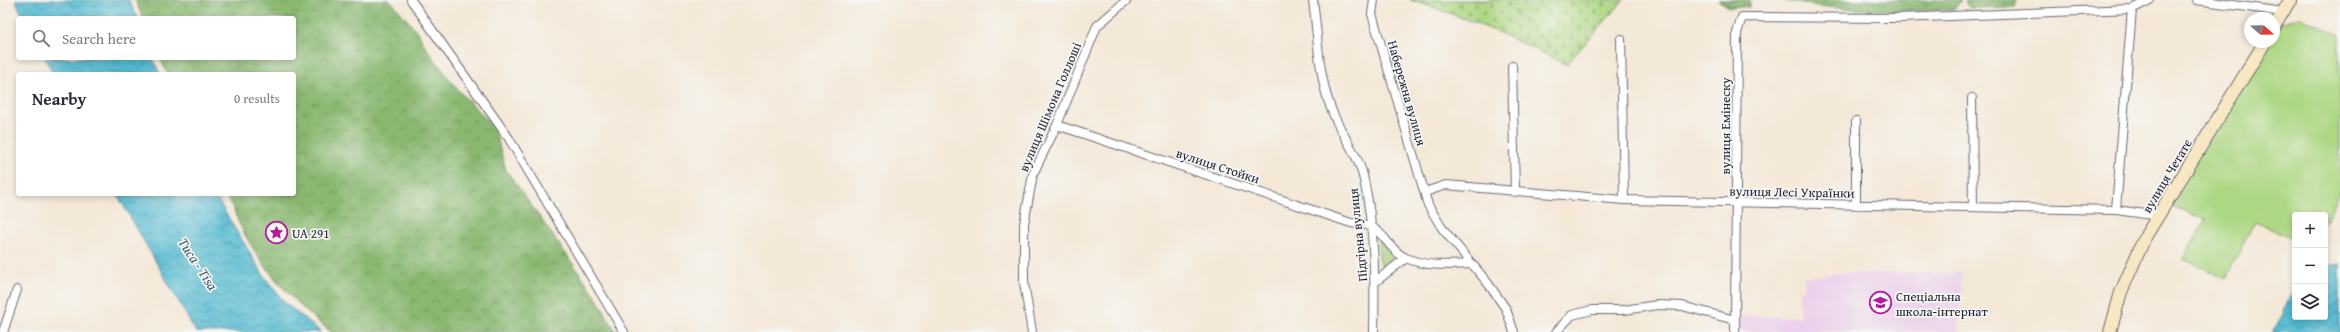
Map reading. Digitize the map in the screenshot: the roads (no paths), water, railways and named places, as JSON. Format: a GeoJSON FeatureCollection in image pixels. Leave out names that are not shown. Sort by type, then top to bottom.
{"type":"FeatureCollection","features":[{"type":"Feature","properties":{"kind":"street"},"geometry":{"type":"LineString","coordinates":[[411,0],[508,136],[624,332]]}},
{"type":"Feature","properties":{"kind":"street","name":"вулиця Шімона Голлоші"},"geometry":{"type":"LineString","coordinates":[[1032,332],[1024,283],[1024,224],[1033,174],[1057,126],[1097,26],[1127,0]]}},
{"type":"Feature","properties":{"kind":"street","name":"Підгірна вулиця"},"geometry":{"type":"LineString","coordinates":[[1313,0],[1323,77],[1328,98],[1332,111],[1352,146],[1364,178],[1372,227],[1375,282],[1374,332]]}},
{"type":"Feature","properties":{"kind":"street","name":"Набережна вулиця"},"geometry":{"type":"LineString","coordinates":[[1374,0],[1372,14],[1428,205],[1442,228],[1487,282],[1506,309],[1514,332]]}},
{"type":"Feature","properties":{"kind":"street"},"geometry":{"type":"LineString","coordinates":[[2116,210],[2132,9],[2150,0]]}},
{"type":"Feature","properties":{"kind":"street"},"geometry":{"type":"LineString","coordinates":[[2197,0],[2283,12]]}},
{"type":"Feature","properties":{"kind":"street"},"geometry":{"type":"LineString","coordinates":[[2280,17],[2290,0]]}},
{"type":"Feature","properties":{"kind":"street","name":"вулиця Емінеску"},"geometry":{"type":"LineString","coordinates":[[1735,332],[1737,32],[1742,17],[1899,18],[2132,9]]}},
{"type":"Feature","properties":{"kind":"street"},"geometry":{"type":"LineString","coordinates":[[1621,39],[1624,200]]}},
{"type":"Feature","properties":{"kind":"street","name":"вулиця Четатє"},"geometry":{"type":"LineString","coordinates":[[2110,332],[2121,292],[2145,237],[2160,216],[2261,48]]}},
{"type":"Feature","properties":{"kind":"street"},"geometry":{"type":"LineString","coordinates":[[1512,66],[1515,192]]}},
{"type":"Feature","properties":{"kind":"street"},"geometry":{"type":"LineString","coordinates":[[1972,98],[1973,207]]}},
{"type":"Feature","properties":{"kind":"street"},"geometry":{"type":"LineString","coordinates":[[1856,121],[1856,205]]}},
{"type":"Feature","properties":{"kind":"street","name":"вулиця Стойки"},"geometry":{"type":"LineString","coordinates":[[1057,126],[1351,223],[1372,227]]}},
{"type":"Feature","properties":{"kind":"street","name":"вулиця Лесі Українки"},"geometry":{"type":"LineString","coordinates":[[1425,192],[1446,185],[1624,200],[2116,210],[2160,216]]}},
{"type":"Feature","properties":{"kind":"street"},"geometry":{"type":"LineString","coordinates":[[1372,227],[1381,234],[1391,248],[1406,258],[1423,263],[1471,264]]}},
{"type":"Feature","properties":{"kind":"street"},"geometry":{"type":"LineString","coordinates":[[1375,282],[1406,258]]}},
{"type":"Feature","properties":{"kind":"street"},"geometry":{"type":"LineString","coordinates":[[3,332],[17,290]]}},
{"type":"Feature","properties":{"kind":"street"},"geometry":{"type":"LineString","coordinates":[[1556,332],[1572,315],[1592,310],[1624,310],[1657,305],[1682,306],[1735,320]]}},
{"type":"Feature","properties":{"kind":"water"},"geometry":{"type":"Polygon","coordinates":[[[15,0],[129,0],[136,16],[23,16],[15,0]]]}},
{"type":"Feature","properties":{"kind":"water"},"geometry":{"type":"Polygon","coordinates":[[[46,60],[154,60],[159,72],[52,72],[46,60]]]}},
{"type":"Feature","properties":{"kind":"water","name":"Тиса - Tisa"},"geometry":{"type":"Polygon","coordinates":[[[118,196],[215,196],[264,276],[284,302],[321,332],[196,332],[118,196]]]}},
{"type":"Feature","properties":{"kind":"water"},"geometry":{"type":"Polygon","coordinates":[[[2340,264],[2340,332],[2272,332],[2283,315],[2290,295],[2292,295],[2292,320],[2328,320],[2328,268],[2332,265],[2340,264]]]}},
{"type":"Feature","properties":{"kind":"place","name":"UA 291"},"geometry":{"type":"Point","coordinates":[277,233]}},
{"type":"Feature","properties":{"kind":"place","name":"Спеціальна школа-інтернат"},"geometry":{"type":"Point","coordinates":[1880,303]}}]}
